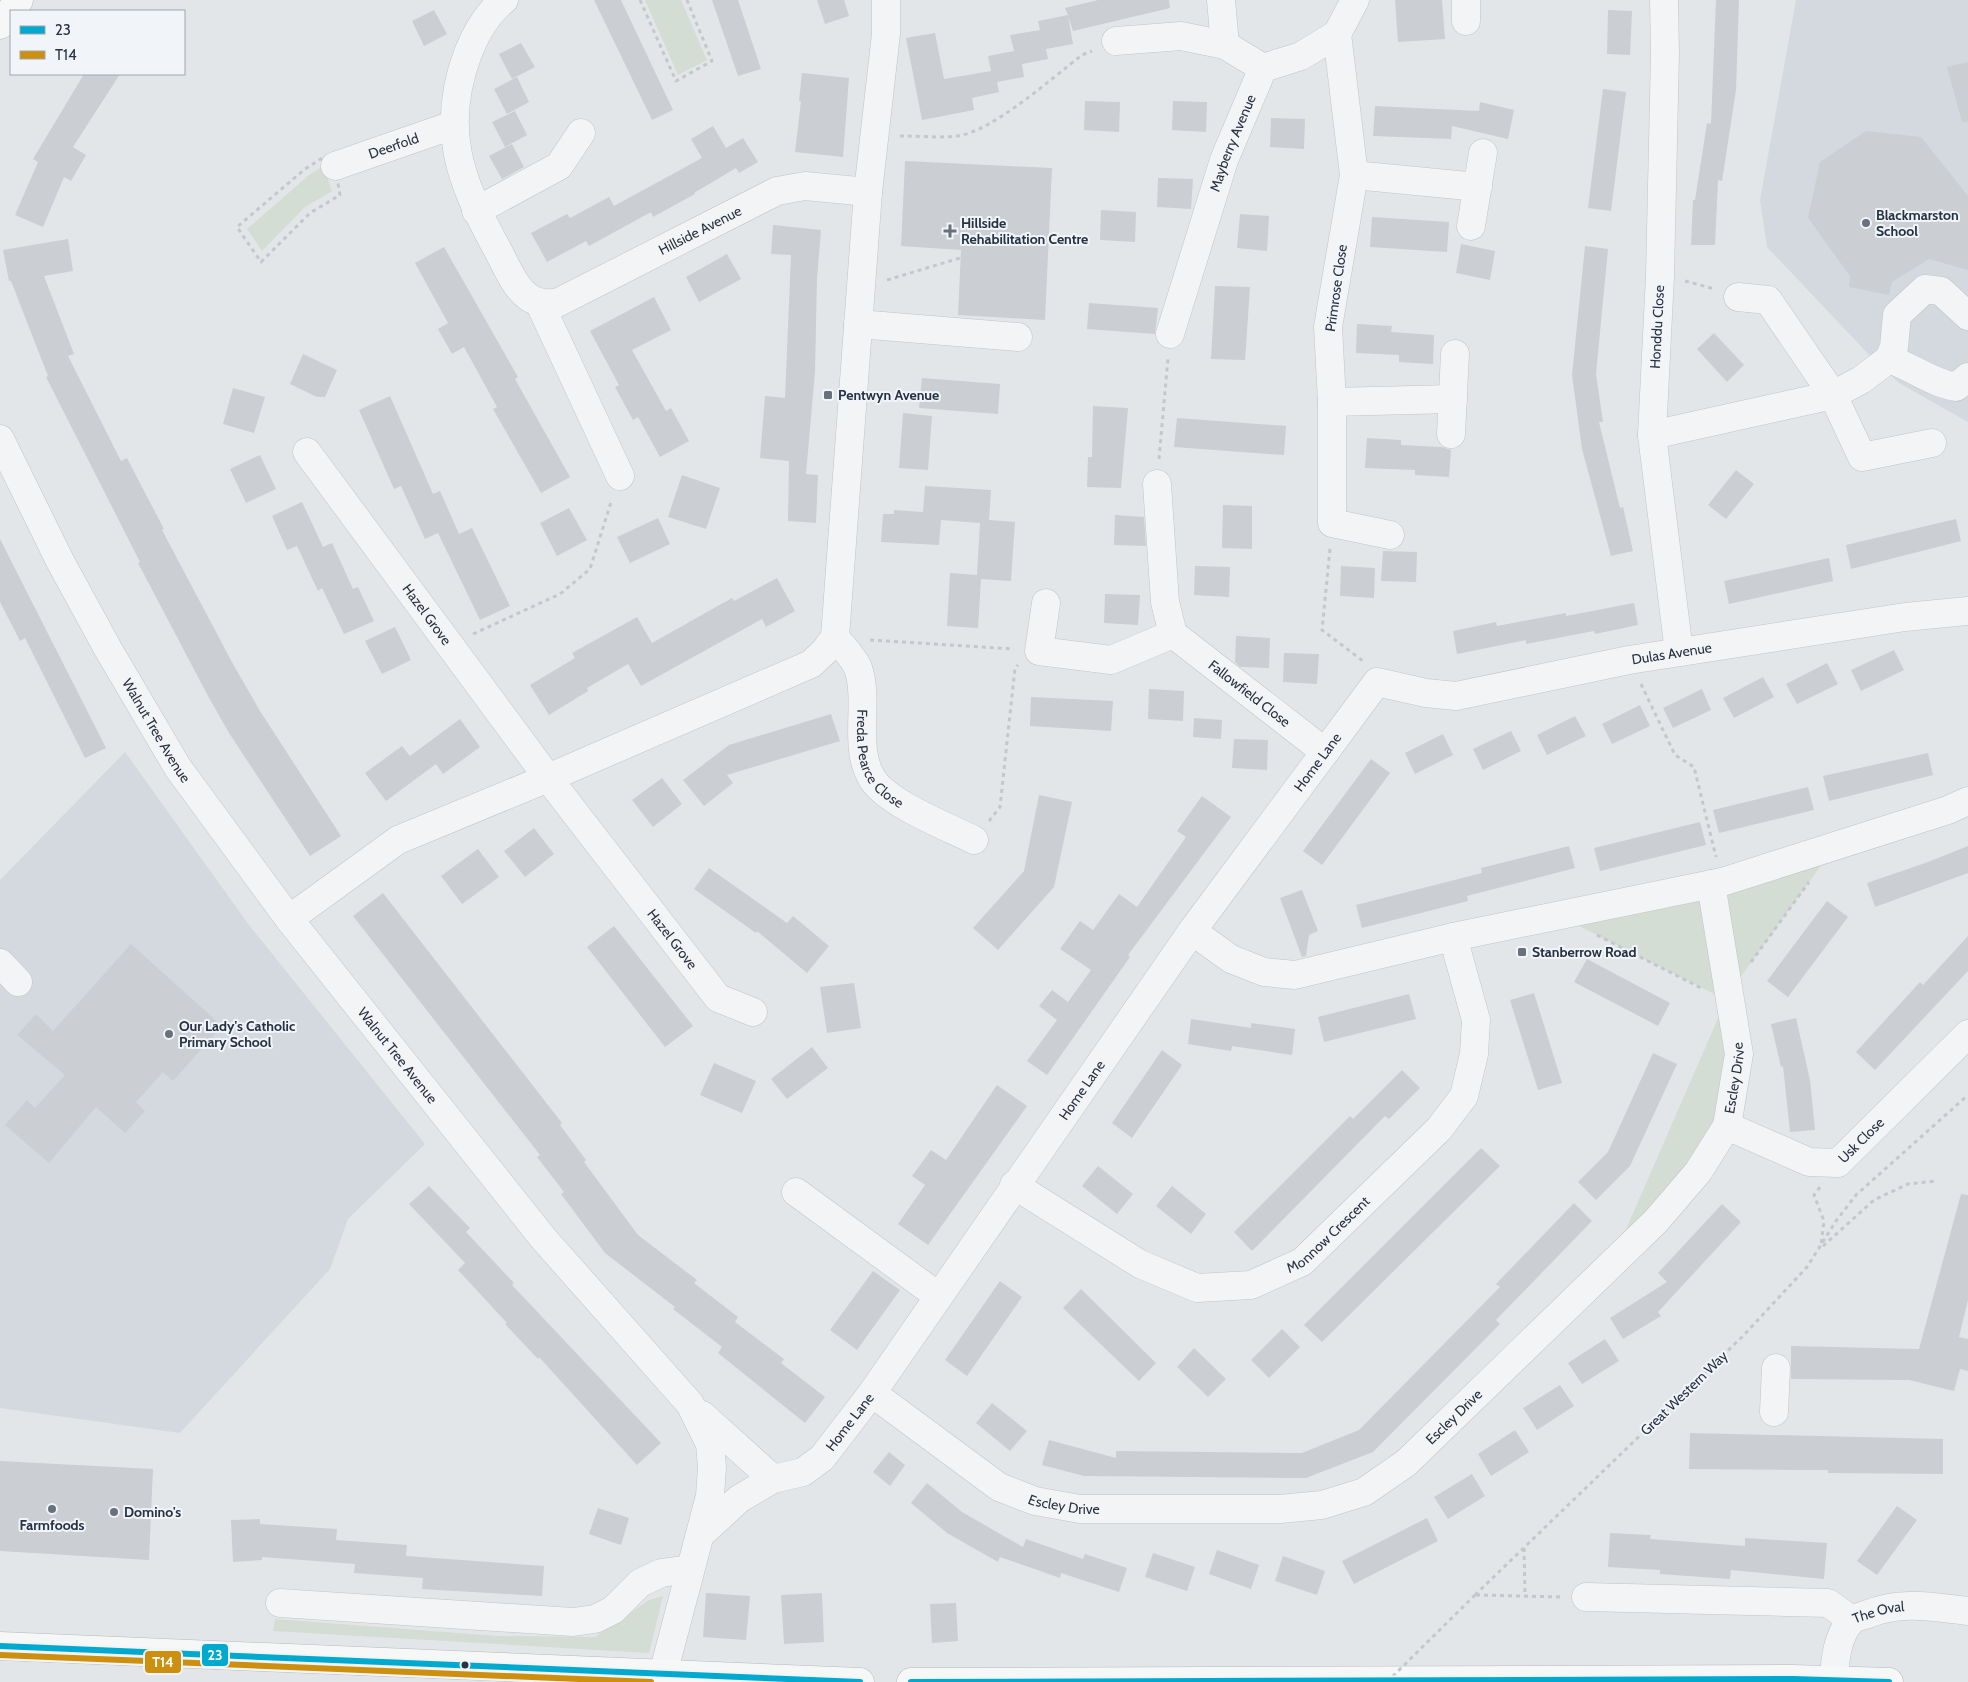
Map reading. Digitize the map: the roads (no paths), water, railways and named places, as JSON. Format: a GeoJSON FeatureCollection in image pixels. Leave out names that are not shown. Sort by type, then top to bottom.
{"type":"FeatureCollection","features":[{"type":"Feature","properties":{"kind":"highway"},"geometry":{"type":"LineString","coordinates":[[11,10],[19,0]]}},
{"type":"Feature","properties":{"kind":"highway"},"geometry":{"type":"LineString","coordinates":[[0,25],[10,12]]}},
{"type":"Feature","properties":{"kind":"highway"},"geometry":{"type":"LineString","coordinates":[[0,1646],[860,1682]]}},
{"type":"Feature","properties":{"kind":"highway"},"geometry":{"type":"LineString","coordinates":[[911,1682],[1834,1680],[1890,1682]]}},
{"type":"Feature","properties":{"kind":"street"},"geometry":{"type":"LineString","coordinates":[[504,0],[476,33],[460,73],[453,125],[459,166],[476,211],[520,291],[539,302],[620,476]]}},
{"type":"Feature","properties":{"kind":"street"},"geometry":{"type":"LineString","coordinates":[[289,918],[398,840],[548,778],[811,664],[825,651],[835,637],[868,192],[886,34],[886,0]]}},
{"type":"Feature","properties":{"kind":"street"},"geometry":{"type":"LineString","coordinates":[[1221,0],[1225,45]]}},
{"type":"Feature","properties":{"kind":"street"},"geometry":{"type":"LineString","coordinates":[[1116,41],[1180,36],[1225,45],[1263,68],[1301,56],[1337,34],[1355,0]]}},
{"type":"Feature","properties":{"kind":"street","name":"Honddu Close"},"geometry":{"type":"LineString","coordinates":[[1664,0],[1666,53],[1660,276],[1652,435],[1679,652]]}},
{"type":"Feature","properties":{"kind":"street","name":"Primrose Close"},"geometry":{"type":"LineString","coordinates":[[1337,34],[1354,175],[1328,328],[1332,402],[1332,523],[1390,535]]}},
{"type":"Feature","properties":{"kind":"street","name":"Mayberry Avenue"},"geometry":{"type":"LineString","coordinates":[[1170,334],[1224,160],[1263,68]]}},
{"type":"Feature","properties":{"kind":"street","name":"Deerfold"},"geometry":{"type":"LineString","coordinates":[[334,166],[453,125]]}},
{"type":"Feature","properties":{"kind":"street"},"geometry":{"type":"LineString","coordinates":[[476,211],[559,166],[581,133]]}},
{"type":"Feature","properties":{"kind":"street"},"geometry":{"type":"LineString","coordinates":[[1471,226],[1483,153]]}},
{"type":"Feature","properties":{"kind":"street"},"geometry":{"type":"LineString","coordinates":[[1354,175],[1478,187]]}},
{"type":"Feature","properties":{"kind":"street","name":"Hillside Avenue"},"geometry":{"type":"LineString","coordinates":[[539,302],[557,303],[777,191],[805,186],[868,192]]}},
{"type":"Feature","properties":{"kind":"street"},"geometry":{"type":"LineString","coordinates":[[1652,435],[1833,395],[1861,380],[1889,359],[1894,347],[1897,315],[1925,289],[1941,291],[1968,316]]}},
{"type":"Feature","properties":{"kind":"street"},"geometry":{"type":"LineString","coordinates":[[1738,297],[1768,300],[1833,395],[1862,457],[1932,443]]}},
{"type":"Feature","properties":{"kind":"street"},"geometry":{"type":"LineString","coordinates":[[858,324],[1018,337]]}},
{"type":"Feature","properties":{"kind":"street"},"geometry":{"type":"LineString","coordinates":[[1451,434],[1455,354]]}},
{"type":"Feature","properties":{"kind":"street"},"geometry":{"type":"LineString","coordinates":[[1889,359],[1908,366],[1940,384],[1964,388]]}},
{"type":"Feature","properties":{"kind":"street"},"geometry":{"type":"LineString","coordinates":[[1332,402],[1453,399]]}},
{"type":"Feature","properties":{"kind":"street","name":"Walnut Tree Avenue"},"geometry":{"type":"LineString","coordinates":[[0,439],[60,561],[139,706],[178,768],[289,918],[543,1238],[690,1404],[710,1444],[712,1467],[710,1496],[663,1674]]}},
{"type":"Feature","properties":{"kind":"street","name":"Hazel Grove"},"geometry":{"type":"LineString","coordinates":[[307,452],[548,778],[718,998],[753,1012]]}},
{"type":"Feature","properties":{"kind":"street"},"geometry":{"type":"LineString","coordinates":[[1046,603],[1039,651],[1111,660],[1173,634],[1165,602],[1157,484]]}},
{"type":"Feature","properties":{"kind":"street","name":"Dulas Avenue"},"geometry":{"type":"LineString","coordinates":[[1377,682],[1426,693],[1456,696],[1629,660],[1905,617],[1968,611]]}},
{"type":"Feature","properties":{"kind":"street","name":"Fallowfield Close"},"geometry":{"type":"LineString","coordinates":[[1173,634],[1325,752]]}},
{"type":"Feature","properties":{"kind":"street","name":"Freda Pearce Close"},"geometry":{"type":"LineString","coordinates":[[835,637],[857,667],[862,693],[864,757],[874,780],[892,799],[974,840]]}},
{"type":"Feature","properties":{"kind":"street","name":"Home Lane"},"geometry":{"type":"LineString","coordinates":[[701,1534],[739,1499],[774,1479],[803,1472],[822,1458],[872,1393],[1014,1185],[1192,931],[1377,682]]}},
{"type":"Feature","properties":{"kind":"street"},"geometry":{"type":"LineString","coordinates":[[1192,931],[1232,959],[1264,972],[1296,975],[1454,938],[1717,883],[1948,810],[1968,801]]}},
{"type":"Feature","properties":{"kind":"street","name":"Escley Drive"},"geometry":{"type":"LineString","coordinates":[[872,1393],[999,1487],[1035,1501],[1080,1509],[1280,1509],[1322,1505],[1364,1492],[1406,1463],[1656,1221],[1698,1172],[1728,1126],[1739,1054],[1730,998],[1717,883]]}},
{"type":"Feature","properties":{"kind":"street","name":"Monnow Crescent"},"geometry":{"type":"LineString","coordinates":[[1014,1185],[1140,1264],[1197,1288],[1251,1285],[1302,1262],[1439,1129],[1464,1096],[1474,1054],[1476,1020],[1454,938]]}},
{"type":"Feature","properties":{"kind":"street","name":"Usk Close"},"geometry":{"type":"LineString","coordinates":[[1728,1126],[1809,1162],[1838,1163],[1968,1034]]}},
{"type":"Feature","properties":{"kind":"street"},"geometry":{"type":"LineString","coordinates":[[796,1192],[938,1296]]}},
{"type":"Feature","properties":{"kind":"street"},"geometry":{"type":"LineString","coordinates":[[1774,1412],[1776,1368]]}},
{"type":"Feature","properties":{"kind":"street"},"geometry":{"type":"LineString","coordinates":[[690,1404],[774,1479]]}},
{"type":"Feature","properties":{"kind":"street"},"geometry":{"type":"LineString","coordinates":[[280,1603],[572,1622],[594,1619],[613,1610],[640,1583],[661,1573],[690,1569]]}},
{"type":"Feature","properties":{"kind":"street"},"geometry":{"type":"LineString","coordinates":[[1586,1597],[1828,1603],[1852,1620]]}},
{"type":"Feature","properties":{"kind":"street","name":"The Oval"},"geometry":{"type":"LineString","coordinates":[[1834,1680],[1836,1654],[1842,1636],[1852,1620],[1880,1608],[1906,1604],[1968,1611]]}},
{"type":"Feature","properties":{"kind":"place","name":"Blackmarston School"},"geometry":{"type":"Point","coordinates":[1866,223]}},
{"type":"Feature","properties":{"kind":"place","name":"Hillside Rehabilitation Centre"},"geometry":{"type":"Point","coordinates":[950,231]}},
{"type":"Feature","properties":{"kind":"place","name":"Pentwyn Avenue"},"geometry":{"type":"Point","coordinates":[828,395]}},
{"type":"Feature","properties":{"kind":"place","name":"Stanberrow Road"},"geometry":{"type":"Point","coordinates":[1522,952]}},
{"type":"Feature","properties":{"kind":"place","name":"Our Lady's Catholic Primary School"},"geometry":{"type":"Point","coordinates":[169,1034]}},
{"type":"Feature","properties":{"kind":"place","name":"Farmfoods"},"geometry":{"type":"Point","coordinates":[52,1509]}},
{"type":"Feature","properties":{"kind":"place","name":"Domino's"},"geometry":{"type":"Point","coordinates":[114,1512]}}]}
